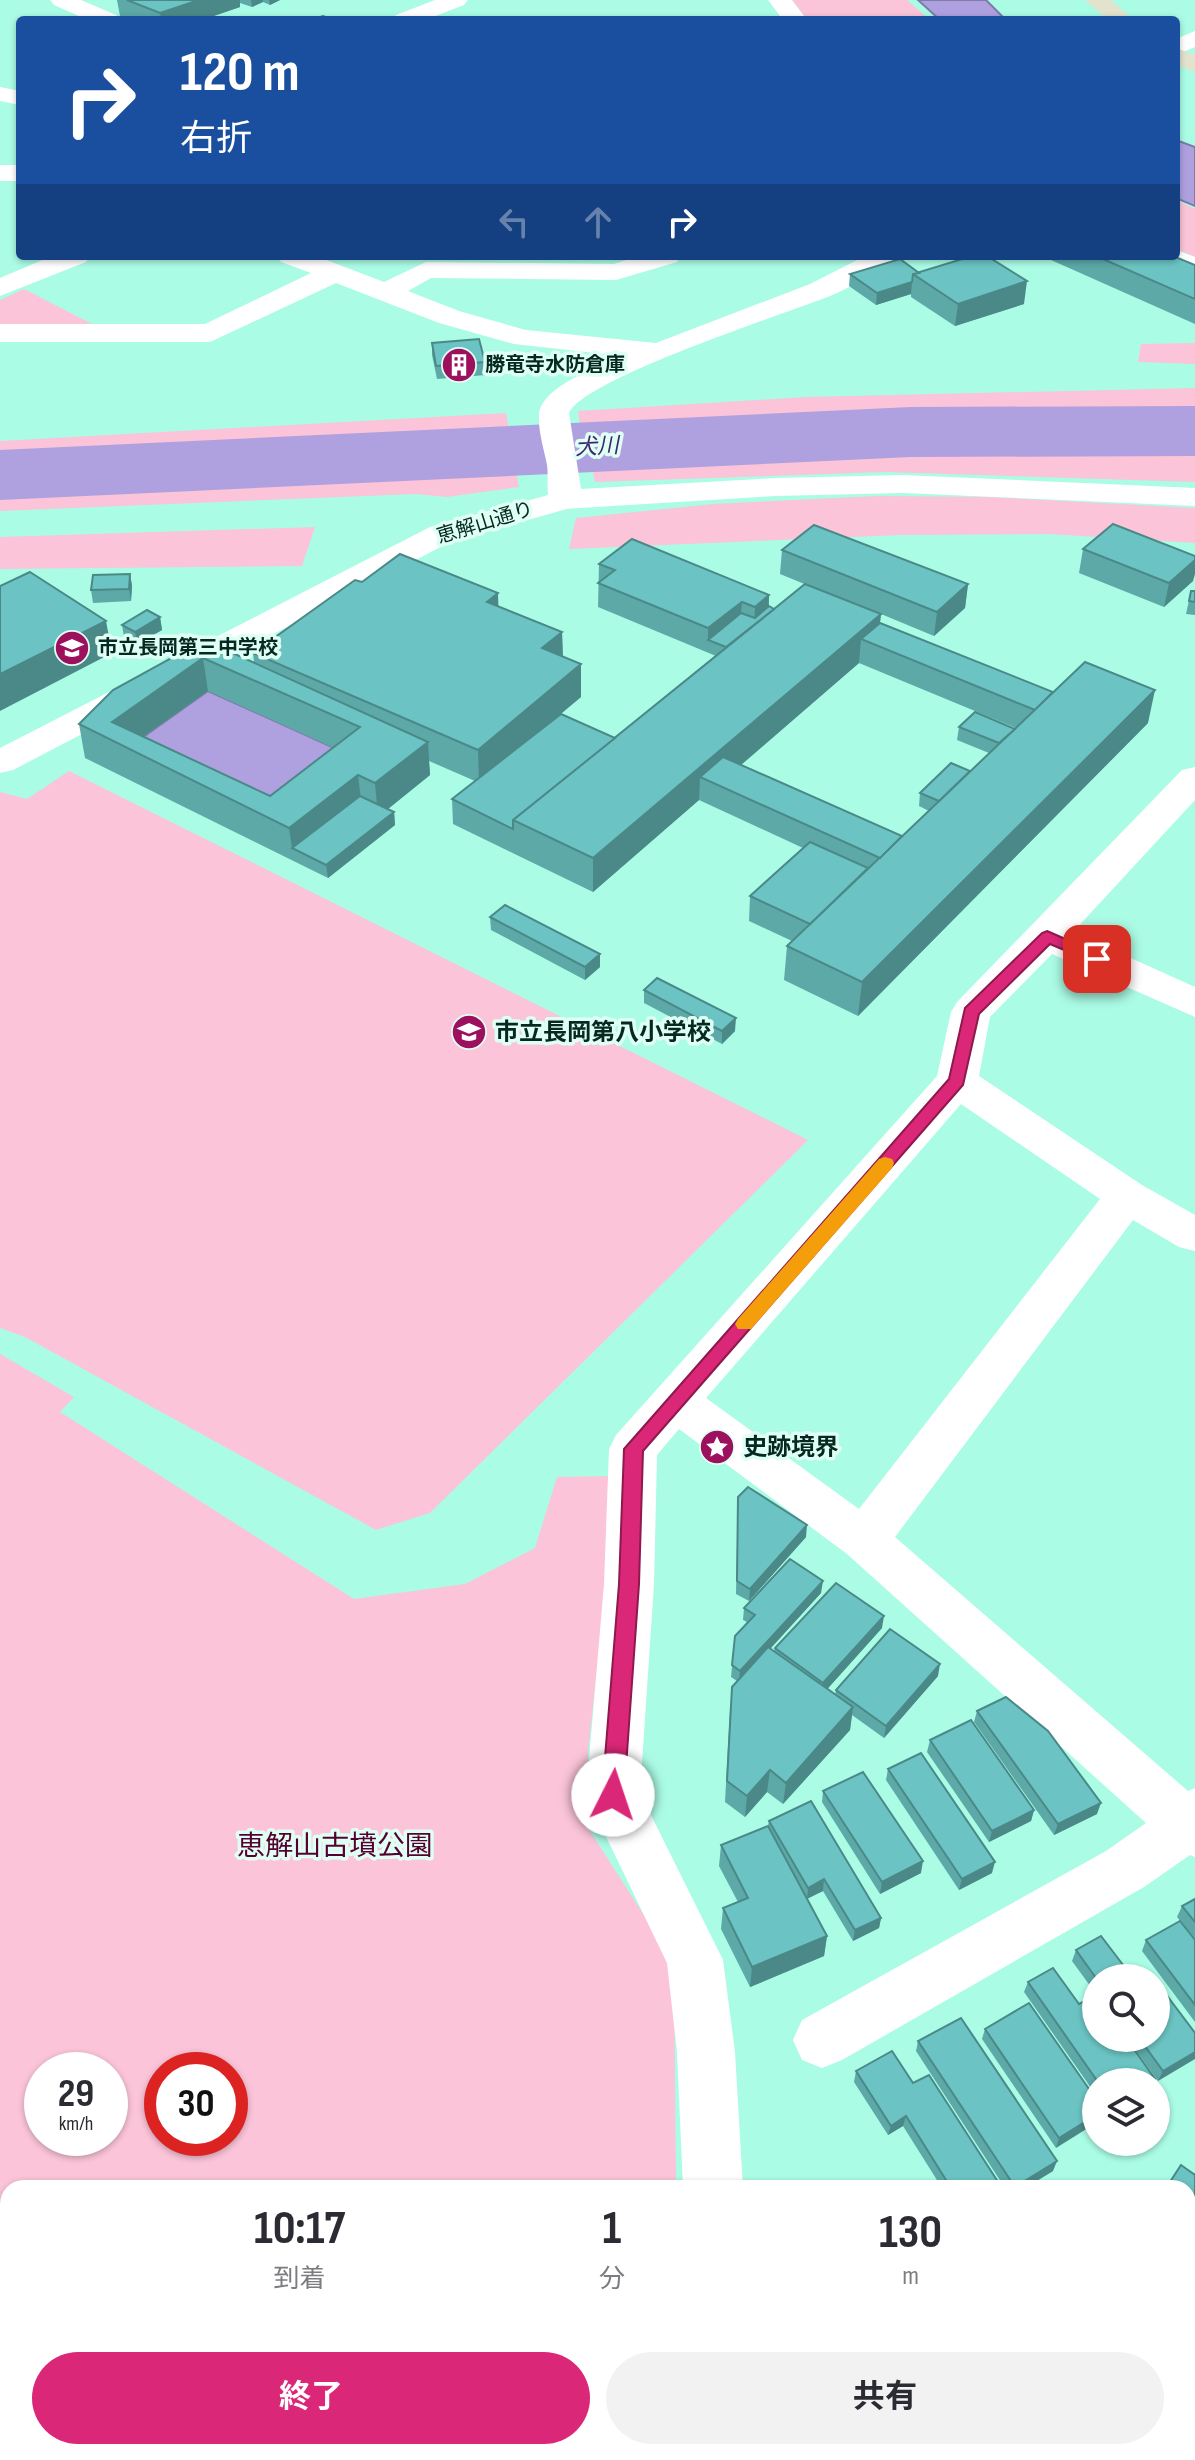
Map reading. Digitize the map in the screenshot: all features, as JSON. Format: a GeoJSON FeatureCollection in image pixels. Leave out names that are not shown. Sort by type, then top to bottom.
{"type":"FeatureCollection","features":[{"type":"Feature","properties":{"kind":"main road"},"geometry":{"type":"LineString","coordinates":[[1097,0],[1117,16]]}},
{"type":"Feature","properties":{"kind":"street"},"geometry":{"type":"LineString","coordinates":[[62,0],[99,16]]}},
{"type":"Feature","properties":{"kind":"street"},"geometry":{"type":"LineString","coordinates":[[414,16],[456,0]]}},
{"type":"Feature","properties":{"kind":"street"},"geometry":{"type":"LineString","coordinates":[[0,288],[66,260]]}},
{"type":"Feature","properties":{"kind":"street"},"geometry":{"type":"LineString","coordinates":[[301,260],[449,317],[524,338],[661,351]]}},
{"type":"Feature","properties":{"kind":"street"},"geometry":{"type":"LineString","coordinates":[[386,292],[426,270],[616,272],[654,260]]}},
{"type":"Feature","properties":{"kind":"street"},"geometry":{"type":"LineString","coordinates":[[565,494],[554,415],[558,402],[580,387],[661,351],[823,289],[877,260]]}},
{"type":"Feature","properties":{"kind":"street"},"geometry":{"type":"LineString","coordinates":[[0,333],[210,333],[334,273]]}},
{"type":"Feature","properties":{"kind":"street","name":"恵解山通り"},"geometry":{"type":"LineString","coordinates":[[0,762],[441,534],[565,494],[903,484],[1053,488],[1195,497]]}},
{"type":"Feature","properties":{"kind":"street"},"geometry":{"type":"LineString","coordinates":[[713,2180],[706,2052],[695,1960],[613,1795],[629,1584],[633,1449],[957,1081],[971,1012],[1191,790]]}},
{"type":"Feature","properties":{"kind":"street"},"geometry":{"type":"LineString","coordinates":[[1047,936],[1195,1003]]}},
{"type":"Feature","properties":{"kind":"street"},"geometry":{"type":"LineString","coordinates":[[957,1081],[1127,1196],[1195,1235]]}},
{"type":"Feature","properties":{"kind":"street"},"geometry":{"type":"LineString","coordinates":[[864,1540],[1127,1196]]}},
{"type":"Feature","properties":{"kind":"street"},"geometry":{"type":"LineString","coordinates":[[676,1402],[864,1540],[1193,1823],[1125,1869],[822,2040]]}},
{"type":"Feature","properties":{"kind":"green space"},"geometry":{"type":"Polygon","coordinates":[[[792,0],[907,0],[925,16],[804,16],[792,0]]]}},
{"type":"Feature","properties":{"kind":"green space"},"geometry":{"type":"Polygon","coordinates":[[[1180,202],[1195,209],[1195,257],[1180,251],[1180,202]]]}},
{"type":"Feature","properties":{"kind":"green space"},"geometry":{"type":"Polygon","coordinates":[[[24,289],[94,325],[0,324],[0,300],[24,289]]]}},
{"type":"Feature","properties":{"kind":"green space"},"geometry":{"type":"Polygon","coordinates":[[[1195,343],[1195,364],[1138,362],[1141,344],[1195,343]]]}},
{"type":"Feature","properties":{"kind":"green space"},"geometry":{"type":"Polygon","coordinates":[[[1195,388],[1195,417],[842,424],[581,435],[578,411],[806,397],[1195,388]]]}},
{"type":"Feature","properties":{"kind":"green space"},"geometry":{"type":"Polygon","coordinates":[[[506,413],[511,440],[0,467],[0,441],[506,413]]]}},
{"type":"Feature","properties":{"kind":"green space"},"geometry":{"type":"Polygon","coordinates":[[[767,448],[1195,451],[1195,482],[885,472],[595,482],[589,455],[767,448]]]}},
{"type":"Feature","properties":{"kind":"green space"},"geometry":{"type":"Polygon","coordinates":[[[513,457],[519,487],[447,497],[416,494],[0,511],[0,488],[408,468],[513,457]]]}},
{"type":"Feature","properties":{"kind":"green space"},"geometry":{"type":"Polygon","coordinates":[[[878,496],[989,497],[1195,508],[1195,543],[1048,534],[901,535],[569,549],[576,518],[713,504],[878,496]]]}},
{"type":"Feature","properties":{"kind":"green space"},"geometry":{"type":"Polygon","coordinates":[[[315,527],[302,566],[0,569],[0,537],[315,527]]]}},
{"type":"Feature","properties":{"kind":"green space"},"geometry":{"type":"Polygon","coordinates":[[[69,771],[808,1140],[430,1513],[376,1530],[25,1337],[0,1328],[0,792],[27,799],[69,771]]]}},
{"type":"Feature","properties":{"kind":"green space","name":"恵解山古墳公園"},"geometry":{"type":"Polygon","coordinates":[[[0,1354],[74,1397],[60,1412],[354,1599],[465,1584],[535,1548],[557,1477],[618,1476],[581,1817],[674,1962],[676,2180],[0,2180],[0,1354]]]}},
{"type":"Feature","properties":{"kind":"shaded area"},"geometry":{"type":"Polygon","coordinates":[[[918,0],[986,0],[1002,16],[936,16],[918,0]]]}},
{"type":"Feature","properties":{"kind":"shaded area"},"geometry":{"type":"Polygon","coordinates":[[[1180,141],[1195,147],[1195,206],[1180,200],[1180,141]]]}},
{"type":"Feature","properties":{"kind":"shaded area"},"geometry":{"type":"Polygon","coordinates":[[[208,691],[363,761],[275,830],[118,755],[208,691]]]}},
{"type":"Feature","properties":{"kind":"building"},"geometry":{"type":"Polygon","coordinates":[[[127,0],[199,0],[160,13],[127,0]]]}},
{"type":"Feature","properties":{"kind":"building"},"geometry":{"type":"Polygon","coordinates":[[[1180,259],[1195,265],[1195,299],[1105,260],[1180,259]]]}},
{"type":"Feature","properties":{"kind":"building"},"geometry":{"type":"Polygon","coordinates":[[[897,260],[919,273],[913,274],[912,282],[877,293],[850,274],[897,260]]]}},
{"type":"Feature","properties":{"kind":"building"},"geometry":{"type":"Polygon","coordinates":[[[959,260],[993,260],[1027,281],[958,304],[913,274],[959,260]]]}},
{"type":"Feature","properties":{"kind":"building"},"geometry":{"type":"Polygon","coordinates":[[[479,339],[485,362],[436,366],[432,343],[479,339]]]}},
{"type":"Feature","properties":{"kind":"building"},"geometry":{"type":"Polygon","coordinates":[[[1113,524],[1195,556],[1195,560],[1169,583],[1083,549],[1113,524]]]}},
{"type":"Feature","properties":{"kind":"building"},"geometry":{"type":"Polygon","coordinates":[[[814,525],[968,584],[937,612],[782,550],[814,525]]]}},
{"type":"Feature","properties":{"kind":"building"},"geometry":{"type":"Polygon","coordinates":[[[632,539],[769,595],[755,607],[742,602],[708,628],[598,583],[615,570],[599,564],[632,539]]]}},
{"type":"Feature","properties":{"kind":"building"},"geometry":{"type":"Polygon","coordinates":[[[400,554],[498,593],[487,602],[562,632],[542,648],[581,664],[478,750],[253,653],[355,580],[362,582],[400,554]]]}},
{"type":"Feature","properties":{"kind":"building"},"geometry":{"type":"Polygon","coordinates":[[[30,572],[106,621],[0,674],[0,586],[30,572]]]}},
{"type":"Feature","properties":{"kind":"building"},"geometry":{"type":"Polygon","coordinates":[[[130,574],[129,589],[91,590],[93,575],[130,574]]]}},
{"type":"Feature","properties":{"kind":"building"},"geometry":{"type":"Polygon","coordinates":[[[805,584],[881,614],[593,858],[513,820],[805,584]]]}},
{"type":"Feature","properties":{"kind":"building"},"geometry":{"type":"Polygon","coordinates":[[[1191,591],[1195,591],[1195,602],[1189,601],[1191,591]]]}},
{"type":"Feature","properties":{"kind":"building"},"geometry":{"type":"Polygon","coordinates":[[[769,606],[774,609],[726,647],[708,640],[741,613],[755,618],[769,606]]]}},
{"type":"Feature","properties":{"kind":"building"},"geometry":{"type":"Polygon","coordinates":[[[147,610],[160,617],[135,632],[122,625],[147,610]]]}},
{"type":"Feature","properties":{"kind":"building"},"geometry":{"type":"Polygon","coordinates":[[[880,623],[1053,692],[1035,710],[861,639],[880,623]]]}},
{"type":"Feature","properties":{"kind":"building"},"geometry":{"type":"Polygon","coordinates":[[[204,640],[428,742],[375,783],[358,775],[289,828],[79,724],[113,690],[204,640]],[[203,658],[112,722],[270,796],[360,727],[203,658]]]}},
{"type":"Feature","properties":{"kind":"building"},"geometry":{"type":"Polygon","coordinates":[[[1085,662],[1155,690],[862,982],[787,946],[1085,662]]]}},
{"type":"Feature","properties":{"kind":"building"},"geometry":{"type":"Polygon","coordinates":[[[975,712],[1015,729],[999,743],[959,727],[975,712]]]}},
{"type":"Feature","properties":{"kind":"building"},"geometry":{"type":"Polygon","coordinates":[[[561,714],[615,738],[513,820],[513,829],[452,799],[561,714]]]}},
{"type":"Feature","properties":{"kind":"building"},"geometry":{"type":"Polygon","coordinates":[[[723,757],[902,836],[880,858],[700,777],[723,757]]]}},
{"type":"Feature","properties":{"kind":"building"},"geometry":{"type":"Polygon","coordinates":[[[951,763],[970,771],[939,801],[920,793],[951,763]]]}},
{"type":"Feature","properties":{"kind":"building"},"geometry":{"type":"Polygon","coordinates":[[[360,796],[394,812],[326,865],[292,848],[360,796]]]}},
{"type":"Feature","properties":{"kind":"building"},"geometry":{"type":"Polygon","coordinates":[[[810,842],[868,868],[810,924],[750,896],[810,842]]]}},
{"type":"Feature","properties":{"kind":"building"},"geometry":{"type":"Polygon","coordinates":[[[505,905],[600,954],[585,967],[490,917],[505,905]]]}},
{"type":"Feature","properties":{"kind":"building"},"geometry":{"type":"Polygon","coordinates":[[[657,978],[736,1018],[722,1031],[644,990],[657,978]]]}},
{"type":"Feature","properties":{"kind":"building"},"geometry":{"type":"Polygon","coordinates":[[[748,1487],[807,1525],[750,1589],[737,1581],[738,1497],[748,1487]]]}},
{"type":"Feature","properties":{"kind":"building"},"geometry":{"type":"Polygon","coordinates":[[[790,1559],[823,1581],[740,1671],[732,1665],[735,1636],[755,1615],[744,1608],[790,1559]]]}},
{"type":"Feature","properties":{"kind":"building"},"geometry":{"type":"Polygon","coordinates":[[[836,1583],[884,1616],[823,1683],[775,1648],[836,1583]]]}},
{"type":"Feature","properties":{"kind":"building"},"geometry":{"type":"Polygon","coordinates":[[[890,1629],[940,1664],[886,1726],[836,1690],[890,1629]]]}},
{"type":"Feature","properties":{"kind":"building"},"geometry":{"type":"Polygon","coordinates":[[[768,1647],[853,1707],[786,1783],[770,1770],[747,1796],[727,1781],[732,1687],[768,1647]]]}},
{"type":"Feature","properties":{"kind":"building"},"geometry":{"type":"Polygon","coordinates":[[[1006,1697],[1048,1731],[1101,1803],[1058,1824],[977,1711],[1006,1697]]]}},
{"type":"Feature","properties":{"kind":"building"},"geometry":{"type":"Polygon","coordinates":[[[971,1720],[1034,1810],[992,1831],[930,1740],[971,1720]]]}},
{"type":"Feature","properties":{"kind":"building"},"geometry":{"type":"Polygon","coordinates":[[[921,1753],[995,1862],[962,1879],[888,1769],[921,1753]]]}},
{"type":"Feature","properties":{"kind":"building"},"geometry":{"type":"Polygon","coordinates":[[[863,1772],[923,1861],[882,1882],[823,1791],[863,1772]]]}},
{"type":"Feature","properties":{"kind":"building"},"geometry":{"type":"Polygon","coordinates":[[[811,1801],[881,1918],[855,1930],[824,1879],[808,1888],[769,1821],[811,1801]]]}},
{"type":"Feature","properties":{"kind":"building"},"geometry":{"type":"Polygon","coordinates":[[[768,1826],[827,1936],[752,1967],[723,1908],[748,1898],[721,1845],[768,1826]]]}},
{"type":"Feature","properties":{"kind":"building"},"geometry":{"type":"Polygon","coordinates":[[[1195,1899],[1195,1922],[1182,1906],[1195,1899]]]}},
{"type":"Feature","properties":{"kind":"building"},"geometry":{"type":"Polygon","coordinates":[[[1180,1921],[1195,1940],[1195,2005],[1170,1972],[1170,1964],[1164,1964],[1146,1940],[1180,1921]]]}},
{"type":"Feature","properties":{"kind":"building"},"geometry":{"type":"Polygon","coordinates":[[[1101,1936],[1122,1964],[1086,1964],[1076,1950],[1101,1936]]]}},
{"type":"Feature","properties":{"kind":"building"},"geometry":{"type":"Polygon","coordinates":[[[1053,1968],[1079,2004],[1082,2002],[1082,2052],[1136,2052],[1147,2068],[1088,2068],[1028,1982],[1053,1968]]]}},
{"type":"Feature","properties":{"kind":"building"},"geometry":{"type":"Polygon","coordinates":[[[1170,2000],[1195,2033],[1195,2052],[1168,2068],[1161,2068],[1149,2052],[1170,2052],[1170,2000]]]}},
{"type":"Feature","properties":{"kind":"building"},"geometry":{"type":"Polygon","coordinates":[[[1029,2003],[1082,2079],[1082,2124],[1059,2138],[985,2029],[1029,2003]]]}},
{"type":"Feature","properties":{"kind":"building"},"geometry":{"type":"Polygon","coordinates":[[[961,2018],[1057,2161],[1026,2180],[1010,2180],[918,2041],[961,2018]]]}},
{"type":"Feature","properties":{"kind":"building"},"geometry":{"type":"Polygon","coordinates":[[[892,2051],[913,2083],[929,2075],[997,2180],[946,2180],[906,2116],[891,2126],[856,2071],[892,2051]]]}},
{"type":"Feature","properties":{"kind":"building"},"geometry":{"type":"Polygon","coordinates":[[[1181,2165],[1195,2175],[1195,2180],[1171,2180],[1181,2165]]]}},
{"type":"Feature","properties":{"kind":"waterway","name":"犬川"},"geometry":{"type":"LineString","coordinates":[[0,475],[911,432],[1195,431]]}},
{"type":"Feature","properties":{"kind":"slow traffic"},"geometry":{"type":"LineString","coordinates":[[745,1324],[885,1163]]}},
{"type":"Feature","properties":{"kind":"place","name":"勝竜寺水防倉庫"},"geometry":{"type":"Point","coordinates":[459,365]}},
{"type":"Feature","properties":{"kind":"place","name":"市立長岡第三中学校"},"geometry":{"type":"Point","coordinates":[72,648]}},
{"type":"Feature","properties":{"kind":"place","name":"市立長岡第八小学校"},"geometry":{"type":"Point","coordinates":[469,1032]}},
{"type":"Feature","properties":{"kind":"place","name":"史跡境界"},"geometry":{"type":"Point","coordinates":[717,1447]}},
{"type":"Feature","properties":{"kind":"route"},"geometry":{"type":"LineString","coordinates":[[613,1795],[629,1584],[633,1449],[957,1081],[971,1012],[1047,936],[1097,959]]}}]}
